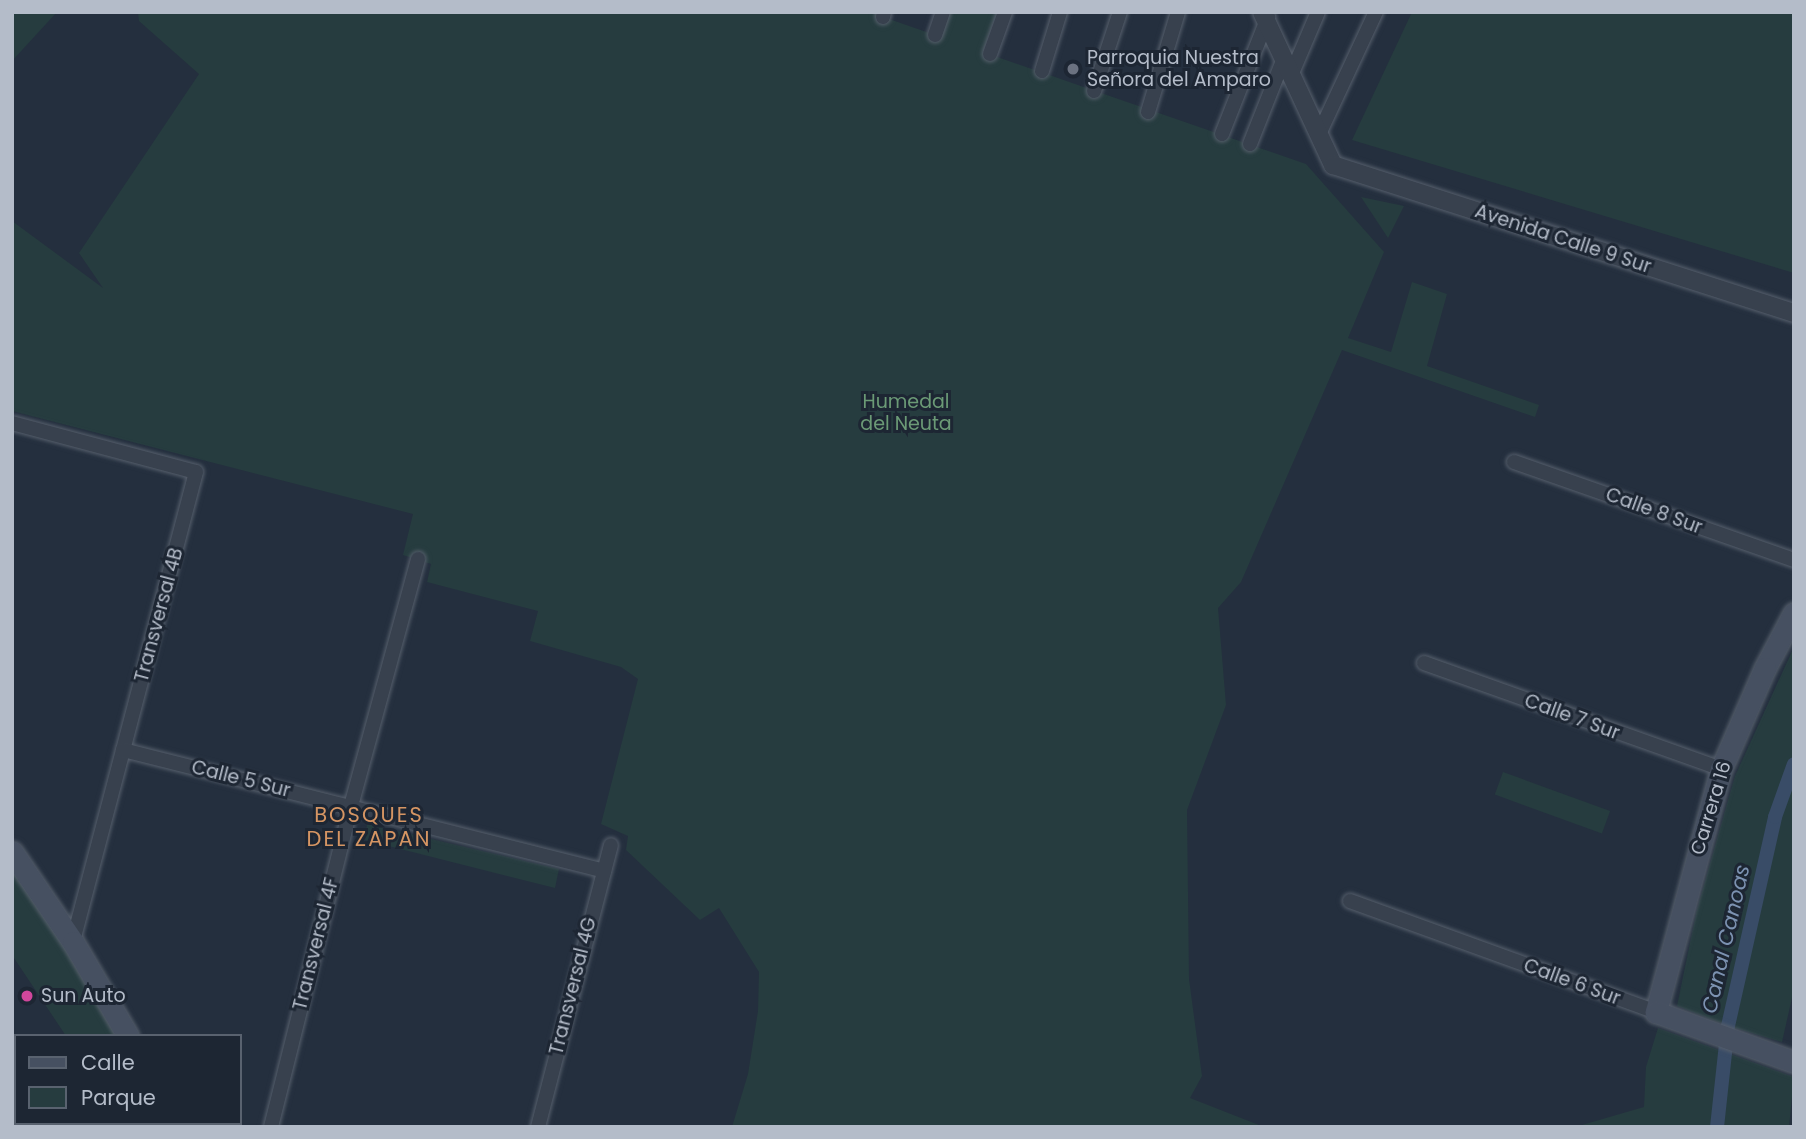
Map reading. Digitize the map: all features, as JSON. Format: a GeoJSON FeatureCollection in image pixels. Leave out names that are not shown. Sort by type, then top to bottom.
{"type":"FeatureCollection","features":[{"type":"Feature","properties":{"kind":"main road","name":"Carrera 16"},"geometry":{"type":"LineString","coordinates":[[1656,1012],[1721,769],[1765,668],[1794,613]]}},
{"type":"Feature","properties":{"kind":"main road"},"geometry":{"type":"LineString","coordinates":[[12,852],[73,942],[127,1034]]}},
{"type":"Feature","properties":{"kind":"main road","name":"Calle 6 Sur"},"geometry":{"type":"LineString","coordinates":[[1656,1012],[1739,1045],[1794,1062]]}},
{"type":"Feature","properties":{"kind":"street"},"geometry":{"type":"LineString","coordinates":[[936,35],[943,12]]}},
{"type":"Feature","properties":{"kind":"street"},"geometry":{"type":"LineString","coordinates":[[990,54],[1004,12]]}},
{"type":"Feature","properties":{"kind":"street"},"geometry":{"type":"LineString","coordinates":[[1042,71],[1060,12]]}},
{"type":"Feature","properties":{"kind":"street"},"geometry":{"type":"LineString","coordinates":[[1094,91],[1119,12]]}},
{"type":"Feature","properties":{"kind":"street"},"geometry":{"type":"LineString","coordinates":[[1148,112],[1178,12]]}},
{"type":"Feature","properties":{"kind":"street"},"geometry":{"type":"LineString","coordinates":[[1250,144],[1288,65],[1318,12]]}},
{"type":"Feature","properties":{"kind":"street"},"geometry":{"type":"LineString","coordinates":[[1319,134],[1376,12]]}},
{"type":"Feature","properties":{"kind":"street"},"geometry":{"type":"LineString","coordinates":[[1266,16],[1319,134]]}},
{"type":"Feature","properties":{"kind":"street"},"geometry":{"type":"LineString","coordinates":[[1222,134],[1266,16]]}},
{"type":"Feature","properties":{"kind":"street","name":"Avenida Calle 9 Sur"},"geometry":{"type":"LineString","coordinates":[[1319,134],[1333,164],[1794,313]]}},
{"type":"Feature","properties":{"kind":"street","name":"Transversal 4B"},"geometry":{"type":"LineString","coordinates":[[12,423],[196,472],[73,942]]}},
{"type":"Feature","properties":{"kind":"street","name":"Calle 8 Sur"},"geometry":{"type":"LineString","coordinates":[[1514,463],[1794,560]]}},
{"type":"Feature","properties":{"kind":"street","name":"Transversal 4F"},"geometry":{"type":"LineString","coordinates":[[271,1127],[351,806],[418,559]]}},
{"type":"Feature","properties":{"kind":"street","name":"Calle 7 Sur"},"geometry":{"type":"LineString","coordinates":[[1424,663],[1721,769]]}},
{"type":"Feature","properties":{"kind":"street","name":"Calle 5 Sur"},"geometry":{"type":"LineString","coordinates":[[123,750],[604,871]]}},
{"type":"Feature","properties":{"kind":"street","name":"Transversal 4G"},"geometry":{"type":"LineString","coordinates":[[538,1127],[611,845]]}},
{"type":"Feature","properties":{"kind":"street","name":"Calle 6 Sur"},"geometry":{"type":"LineString","coordinates":[[1350,901],[1656,1012]]}},
{"type":"Feature","properties":{"kind":"green space"},"geometry":{"type":"Polygon","coordinates":[[[12,12],[57,12],[12,61],[12,12]]]}},
{"type":"Feature","properties":{"kind":"green space","name":"Humedal del Neuta"},"geometry":{"type":"Polygon","coordinates":[[[138,12],[869,12],[935,35],[948,12],[997,12],[983,52],[1306,164],[1384,252],[1348,338],[1391,352],[1412,282],[1447,294],[1427,366],[1539,405],[1535,417],[1342,350],[1241,582],[1218,608],[1226,705],[1187,810],[1189,979],[1202,1076],[1190,1098],[1264,1127],[732,1127],[748,1074],[758,1011],[759,972],[719,908],[700,920],[626,850],[628,836],[601,824],[638,679],[621,667],[530,641],[538,611],[427,582],[431,564],[403,555],[413,514],[12,411],[12,221],[103,288],[79,253],[199,74],[139,21],[138,12]]]}},
{"type":"Feature","properties":{"kind":"green space"},"geometry":{"type":"Polygon","coordinates":[[[1412,12],[1794,12],[1794,273],[1352,140],[1412,12]]]}},
{"type":"Feature","properties":{"kind":"green space"},"geometry":{"type":"Polygon","coordinates":[[[1361,197],[1404,206],[1388,238],[1361,197]]]}},
{"type":"Feature","properties":{"kind":"green space"},"geometry":{"type":"Polygon","coordinates":[[[1794,647],[1794,989],[1782,1042],[1728,1026],[1677,1006],[1697,909],[1735,776],[1794,647]]]}},
{"type":"Feature","properties":{"kind":"green space"},"geometry":{"type":"Polygon","coordinates":[[[1503,772],[1610,811],[1602,834],[1495,795],[1503,772]]]}},
{"type":"Feature","properties":{"kind":"green space"},"geometry":{"type":"Polygon","coordinates":[[[367,824],[559,869],[555,888],[365,840],[367,824]]]}},
{"type":"Feature","properties":{"kind":"green space"},"geometry":{"type":"Polygon","coordinates":[[[12,871],[61,942],[115,1034],[65,1034],[12,955],[12,871]]]}},
{"type":"Feature","properties":{"kind":"green space"},"geometry":{"type":"Polygon","coordinates":[[[1658,1028],[1794,1077],[1789,1127],[1575,1127],[1644,1107],[1646,1067],[1658,1028]]]}},
{"type":"Feature","properties":{"kind":"green space"},"geometry":{"type":"Polygon","coordinates":[[[32,1125],[159,1125],[159,1127],[32,1125]]]}},
{"type":"Feature","properties":{"kind":"waterway","name":"Canal Canoas"},"geometry":{"type":"LineString","coordinates":[[1717,1127],[1728,1026],[1775,817],[1794,764]]}},
{"type":"Feature","properties":{"kind":"place","name":"Parroquia Nuestra Señora del Amparo"},"geometry":{"type":"Point","coordinates":[1073,69]}},
{"type":"Feature","properties":{"kind":"place","name":"Sun Auto"},"geometry":{"type":"Point","coordinates":[27,996]}},
{"type":"Feature","properties":{"kind":"district","name":"BOSQUES DEL ZAPAN"},"geometry":{"type":"Point","coordinates":[369,827]}}]}
